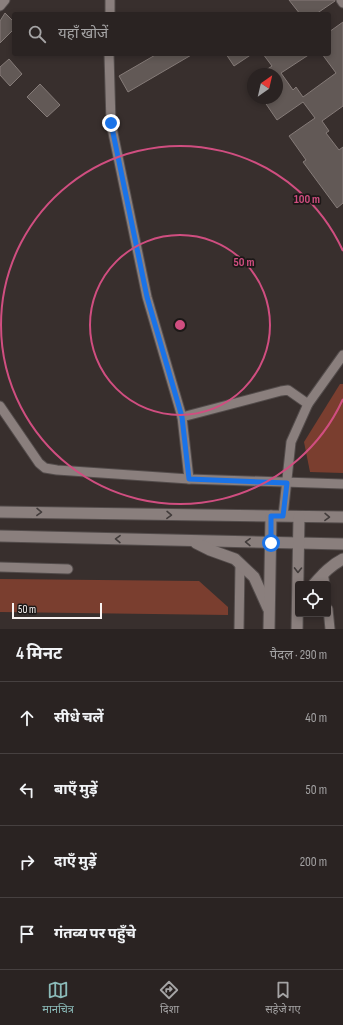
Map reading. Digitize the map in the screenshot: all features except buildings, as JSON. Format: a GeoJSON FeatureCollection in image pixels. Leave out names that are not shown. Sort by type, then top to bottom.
{"type":"FeatureCollection","features":[{"type":"Feature","properties":{"kind":"street"},"geometry":{"type":"LineString","coordinates":[[0,6],[4,0]]}},
{"type":"Feature","properties":{"kind":"street"},"geometry":{"type":"LineString","coordinates":[[110,0],[110,12]]}},
{"type":"Feature","properties":{"kind":"street"},"geometry":{"type":"LineString","coordinates":[[109,56],[111,123],[147,297],[182,417],[189,479]]}},
{"type":"Feature","properties":{"kind":"street"},"geometry":{"type":"LineString","coordinates":[[283,516],[291,442],[308,404],[343,355]]}},
{"type":"Feature","properties":{"kind":"street"},"geometry":{"type":"LineString","coordinates":[[182,417],[288,390],[308,404]]}},
{"type":"Feature","properties":{"kind":"street"},"geometry":{"type":"LineString","coordinates":[[0,406],[34,457],[45,468],[189,479],[343,484]]}},
{"type":"Feature","properties":{"kind":"street"},"geometry":{"type":"LineString","coordinates":[[0,512],[343,517]]}},
{"type":"Feature","properties":{"kind":"street"},"geometry":{"type":"LineString","coordinates":[[269,629],[271,516]]}},
{"type":"Feature","properties":{"kind":"street"},"geometry":{"type":"LineString","coordinates":[[298,581],[299,517]]}},
{"type":"Feature","properties":{"kind":"street"},"geometry":{"type":"LineString","coordinates":[[0,536],[343,544]]}},
{"type":"Feature","properties":{"kind":"street"},"geometry":{"type":"LineString","coordinates":[[192,541],[234,559],[240,564],[254,577],[270,610]]}},
{"type":"Feature","properties":{"kind":"street"},"geometry":{"type":"LineString","coordinates":[[324,578],[335,563],[343,559]]}},
{"type":"Feature","properties":{"kind":"street"},"geometry":{"type":"LineString","coordinates":[[239,629],[240,564]]}},
{"type":"Feature","properties":{"kind":"street"},"geometry":{"type":"LineString","coordinates":[[0,567],[68,568]]}},
{"type":"Feature","properties":{"kind":"street"},"geometry":{"type":"LineString","coordinates":[[298,617],[298,629]]}},
{"type":"Feature","properties":{"kind":"street"},"geometry":{"type":"LineString","coordinates":[[329,617],[330,629]]}},
{"type":"Feature","properties":{"kind":"shaded area"},"geometry":{"type":"Polygon","coordinates":[[[340,384],[343,384],[343,473],[310,472],[304,442],[340,384]]]}},
{"type":"Feature","properties":{"kind":"shaded area"},"geometry":{"type":"Polygon","coordinates":[[[0,579],[199,581],[228,607],[228,615],[0,612],[0,579]]]}},
{"type":"Feature","properties":{"kind":"route"},"geometry":{"type":"LineString","coordinates":[[111,123],[147,297],[182,417],[189,479],[287,483],[283,516],[271,516],[271,543]]}}]}
